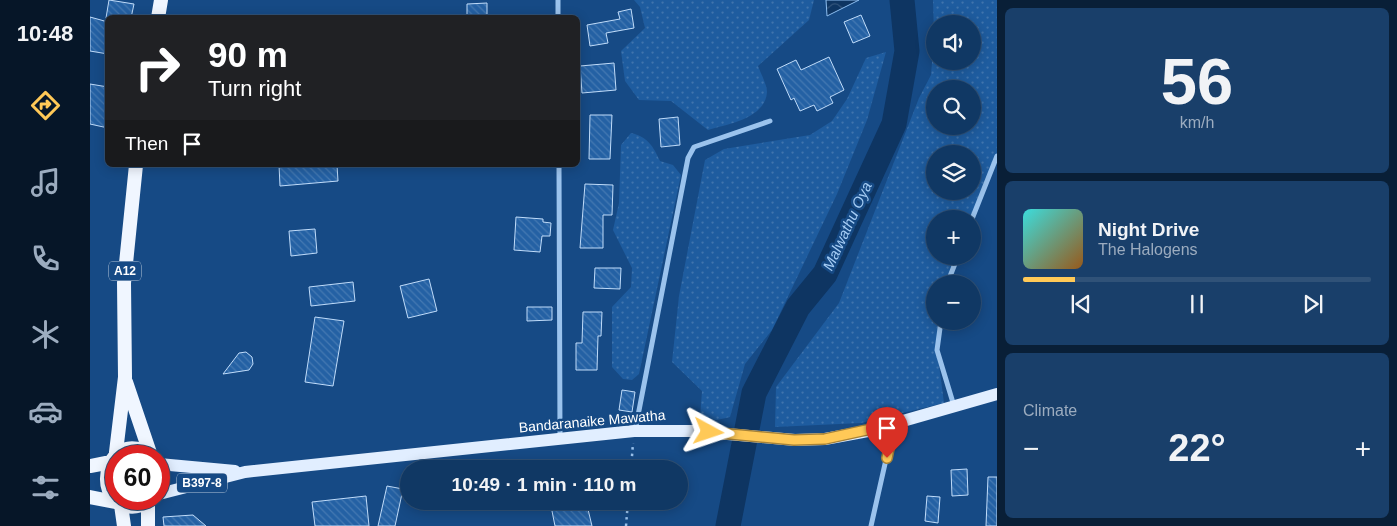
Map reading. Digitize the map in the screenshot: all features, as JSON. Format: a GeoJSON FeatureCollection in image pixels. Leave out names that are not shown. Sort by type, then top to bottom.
{"type":"FeatureCollection","features":[{"type":"Feature","properties":{"kind":"highway"},"geometry":{"type":"LineString","coordinates":[[159,15],[162,0]]}},
{"type":"Feature","properties":{"kind":"highway","name":"A12"},"geometry":{"type":"LineString","coordinates":[[117,445],[125,377],[124,282],[136,167]]}},
{"type":"Feature","properties":{"kind":"highway","name":"A12"},"geometry":{"type":"LineString","coordinates":[[125,377],[148,445]]}},
{"type":"Feature","properties":{"kind":"highway"},"geometry":{"type":"LineString","coordinates":[[90,466],[105,463]]}},
{"type":"Feature","properties":{"kind":"highway"},"geometry":{"type":"LineString","coordinates":[[105,466],[102,473],[105,489]]}},
{"type":"Feature","properties":{"kind":"highway"},"geometry":{"type":"LineString","coordinates":[[90,497],[105,500]]}},
{"type":"Feature","properties":{"kind":"highway"},"geometry":{"type":"LineString","coordinates":[[120,510],[124,526]]}},
{"type":"Feature","properties":{"kind":"highway"},"geometry":{"type":"LineString","coordinates":[[148,526],[150,510]]}},
{"type":"Feature","properties":{"kind":"main road","name":"Bandaranaike Mawatha"},"geometry":{"type":"LineString","coordinates":[[170,493],[245,472],[634,431],[693,431],[794,440],[825,439],[894,424],[997,394]]}},
{"type":"Feature","properties":{"kind":"main road","name":"Bandaranaike Mawatha"},"geometry":{"type":"LineString","coordinates":[[170,467],[245,472]]}},
{"type":"Feature","properties":{"kind":"street"},"geometry":{"type":"LineString","coordinates":[[558,0],[558,15]]}},
{"type":"Feature","properties":{"kind":"street"},"geometry":{"type":"LineString","coordinates":[[634,431],[688,158],[694,147],[770,121]]}},
{"type":"Feature","properties":{"kind":"street"},"geometry":{"type":"LineString","coordinates":[[976,210],[997,156]]}},
{"type":"Feature","properties":{"kind":"street"},"geometry":{"type":"LineString","coordinates":[[559,167],[560,438]]}},
{"type":"Feature","properties":{"kind":"street"},"geometry":{"type":"LineString","coordinates":[[940,330],[937,350],[954,406]]}},
{"type":"Feature","properties":{"kind":"street"},"geometry":{"type":"LineString","coordinates":[[871,526],[894,424]]}},
{"type":"Feature","properties":{"kind":"path"},"geometry":{"type":"LineString","coordinates":[[632,460],[634,431]]}},
{"type":"Feature","properties":{"kind":"path"},"geometry":{"type":"LineString","coordinates":[[626,526],[627,510]]}},
{"type":"Feature","properties":{"kind":"shaded area"},"geometry":{"type":"Polygon","coordinates":[[[634,0],[814,0],[809,20],[758,66],[767,92],[765,101],[760,108],[744,119],[708,130],[671,101],[639,100],[625,81],[621,51],[645,28],[640,7],[634,0]]]}},
{"type":"Feature","properties":{"kind":"shaded area"},"geometry":{"type":"Polygon","coordinates":[[[933,0],[997,0],[997,156],[981,196],[981,145],[926,145],[926,200],[980,200],[976,210],[926,210],[926,265],[954,265],[951,275],[926,275],[926,330],[940,330],[937,350],[944,403],[861,423],[775,427],[776,387],[839,303],[919,98],[926,85],[926,135],[981,135],[981,80],[928,80],[931,70],[981,70],[981,15],[933,15],[933,0]]]}},
{"type":"Feature","properties":{"kind":"shaded area"},"geometry":{"type":"Polygon","coordinates":[[[886,52],[867,120],[837,194],[772,330],[745,364],[730,417],[717,420],[700,418],[702,391],[672,362],[679,296],[705,160],[724,149],[810,135],[832,121],[847,99],[866,58],[886,52]]]}},
{"type":"Feature","properties":{"kind":"shaded area"},"geometry":{"type":"Polygon","coordinates":[[[631,133],[646,140],[660,161],[673,165],[681,175],[639,374],[632,380],[623,379],[612,367],[612,307],[631,287],[632,268],[613,230],[619,203],[621,145],[631,133]]]}},
{"type":"Feature","properties":{"kind":"water"},"geometry":{"type":"Polygon","coordinates":[[[826,0],[859,0],[827,16],[826,0]]]}},
{"type":"Feature","properties":{"kind":"building"},"geometry":{"type":"Polygon","coordinates":[[[109,0],[134,4],[132,15],[106,15],[109,0]]]}},
{"type":"Feature","properties":{"kind":"building"},"geometry":{"type":"Polygon","coordinates":[[[487,3],[487,15],[467,15],[467,4],[487,3]]]}},
{"type":"Feature","properties":{"kind":"building"},"geometry":{"type":"Polygon","coordinates":[[[631,9],[634,28],[606,33],[608,43],[590,46],[587,25],[620,19],[618,12],[631,9]]]}},
{"type":"Feature","properties":{"kind":"building"},"geometry":{"type":"Polygon","coordinates":[[[861,15],[870,36],[853,43],[844,22],[861,15]]]}},
{"type":"Feature","properties":{"kind":"building"},"geometry":{"type":"Polygon","coordinates":[[[90,17],[105,21],[105,54],[90,51],[90,17]]]}},
{"type":"Feature","properties":{"kind":"building"},"geometry":{"type":"Polygon","coordinates":[[[829,57],[844,90],[830,97],[833,103],[817,111],[814,105],[800,111],[794,98],[791,100],[777,69],[796,60],[801,70],[829,57]]]}},
{"type":"Feature","properties":{"kind":"building"},"geometry":{"type":"Polygon","coordinates":[[[614,63],[616,90],[582,93],[580,66],[614,63]]]}},
{"type":"Feature","properties":{"kind":"building"},"geometry":{"type":"Polygon","coordinates":[[[90,84],[105,86],[105,127],[90,124],[90,84]]]}},
{"type":"Feature","properties":{"kind":"building"},"geometry":{"type":"Polygon","coordinates":[[[590,115],[612,115],[610,159],[589,159],[590,115]]]}},
{"type":"Feature","properties":{"kind":"building"},"geometry":{"type":"Polygon","coordinates":[[[678,117],[680,145],[661,147],[659,119],[678,117]]]}},
{"type":"Feature","properties":{"kind":"building"},"geometry":{"type":"Polygon","coordinates":[[[279,167],[337,167],[338,181],[280,186],[279,167]]]}},
{"type":"Feature","properties":{"kind":"building"},"geometry":{"type":"Polygon","coordinates":[[[585,184],[613,185],[612,215],[603,215],[603,248],[580,248],[585,184]]]}},
{"type":"Feature","properties":{"kind":"building"},"geometry":{"type":"Polygon","coordinates":[[[516,217],[543,219],[543,222],[551,223],[550,236],[542,236],[540,252],[514,250],[516,217]]]}},
{"type":"Feature","properties":{"kind":"building"},"geometry":{"type":"Polygon","coordinates":[[[315,229],[317,253],[291,256],[289,231],[315,229]]]}},
{"type":"Feature","properties":{"kind":"building"},"geometry":{"type":"Polygon","coordinates":[[[595,268],[621,268],[620,289],[594,288],[595,268]]]}},
{"type":"Feature","properties":{"kind":"building"},"geometry":{"type":"Polygon","coordinates":[[[429,279],[437,311],[408,318],[400,286],[429,279]]]}},
{"type":"Feature","properties":{"kind":"building"},"geometry":{"type":"Polygon","coordinates":[[[353,282],[355,301],[311,306],[309,287],[353,282]]]}},
{"type":"Feature","properties":{"kind":"building"},"geometry":{"type":"Polygon","coordinates":[[[527,307],[552,307],[552,320],[527,321],[527,307]]]}},
{"type":"Feature","properties":{"kind":"building"},"geometry":{"type":"Polygon","coordinates":[[[583,312],[602,312],[601,336],[598,336],[597,370],[576,370],[576,343],[582,343],[583,312]]]}},
{"type":"Feature","properties":{"kind":"building"},"geometry":{"type":"Polygon","coordinates":[[[315,317],[344,321],[333,386],[305,382],[315,317]]]}},
{"type":"Feature","properties":{"kind":"building"},"geometry":{"type":"Polygon","coordinates":[[[246,352],[252,357],[253,364],[249,370],[223,374],[239,353],[246,352]]]}},
{"type":"Feature","properties":{"kind":"building"},"geometry":{"type":"Polygon","coordinates":[[[622,390],[635,392],[632,412],[619,410],[622,390]]]}},
{"type":"Feature","properties":{"kind":"building"},"geometry":{"type":"Polygon","coordinates":[[[967,469],[968,495],[952,496],[951,470],[967,469]]]}},
{"type":"Feature","properties":{"kind":"building"},"geometry":{"type":"Polygon","coordinates":[[[988,477],[997,477],[997,526],[986,526],[988,477]]]}},
{"type":"Feature","properties":{"kind":"building"},"geometry":{"type":"Polygon","coordinates":[[[387,486],[400,488],[400,503],[395,526],[378,526],[387,486]]]}},
{"type":"Feature","properties":{"kind":"building"},"geometry":{"type":"Polygon","coordinates":[[[366,496],[369,526],[315,526],[312,502],[366,496]]]}},
{"type":"Feature","properties":{"kind":"building"},"geometry":{"type":"Polygon","coordinates":[[[927,496],[940,497],[938,523],[925,521],[927,496]]]}},
{"type":"Feature","properties":{"kind":"building"},"geometry":{"type":"Polygon","coordinates":[[[552,510],[588,510],[592,526],[555,526],[552,510]]]}},
{"type":"Feature","properties":{"kind":"building"},"geometry":{"type":"Polygon","coordinates":[[[193,515],[206,526],[164,526],[163,517],[193,515]]]}},
{"type":"Feature","properties":{"kind":"waterway","name":"Malwathu Oya"},"geometry":{"type":"LineString","coordinates":[[728,526],[754,393],[798,307],[825,274],[894,124],[907,51],[902,0]]}},
{"type":"Feature","properties":{"kind":"route"},"geometry":{"type":"LineString","coordinates":[[709,432],[794,440],[825,439],[894,424],[887,458]]}}]}
